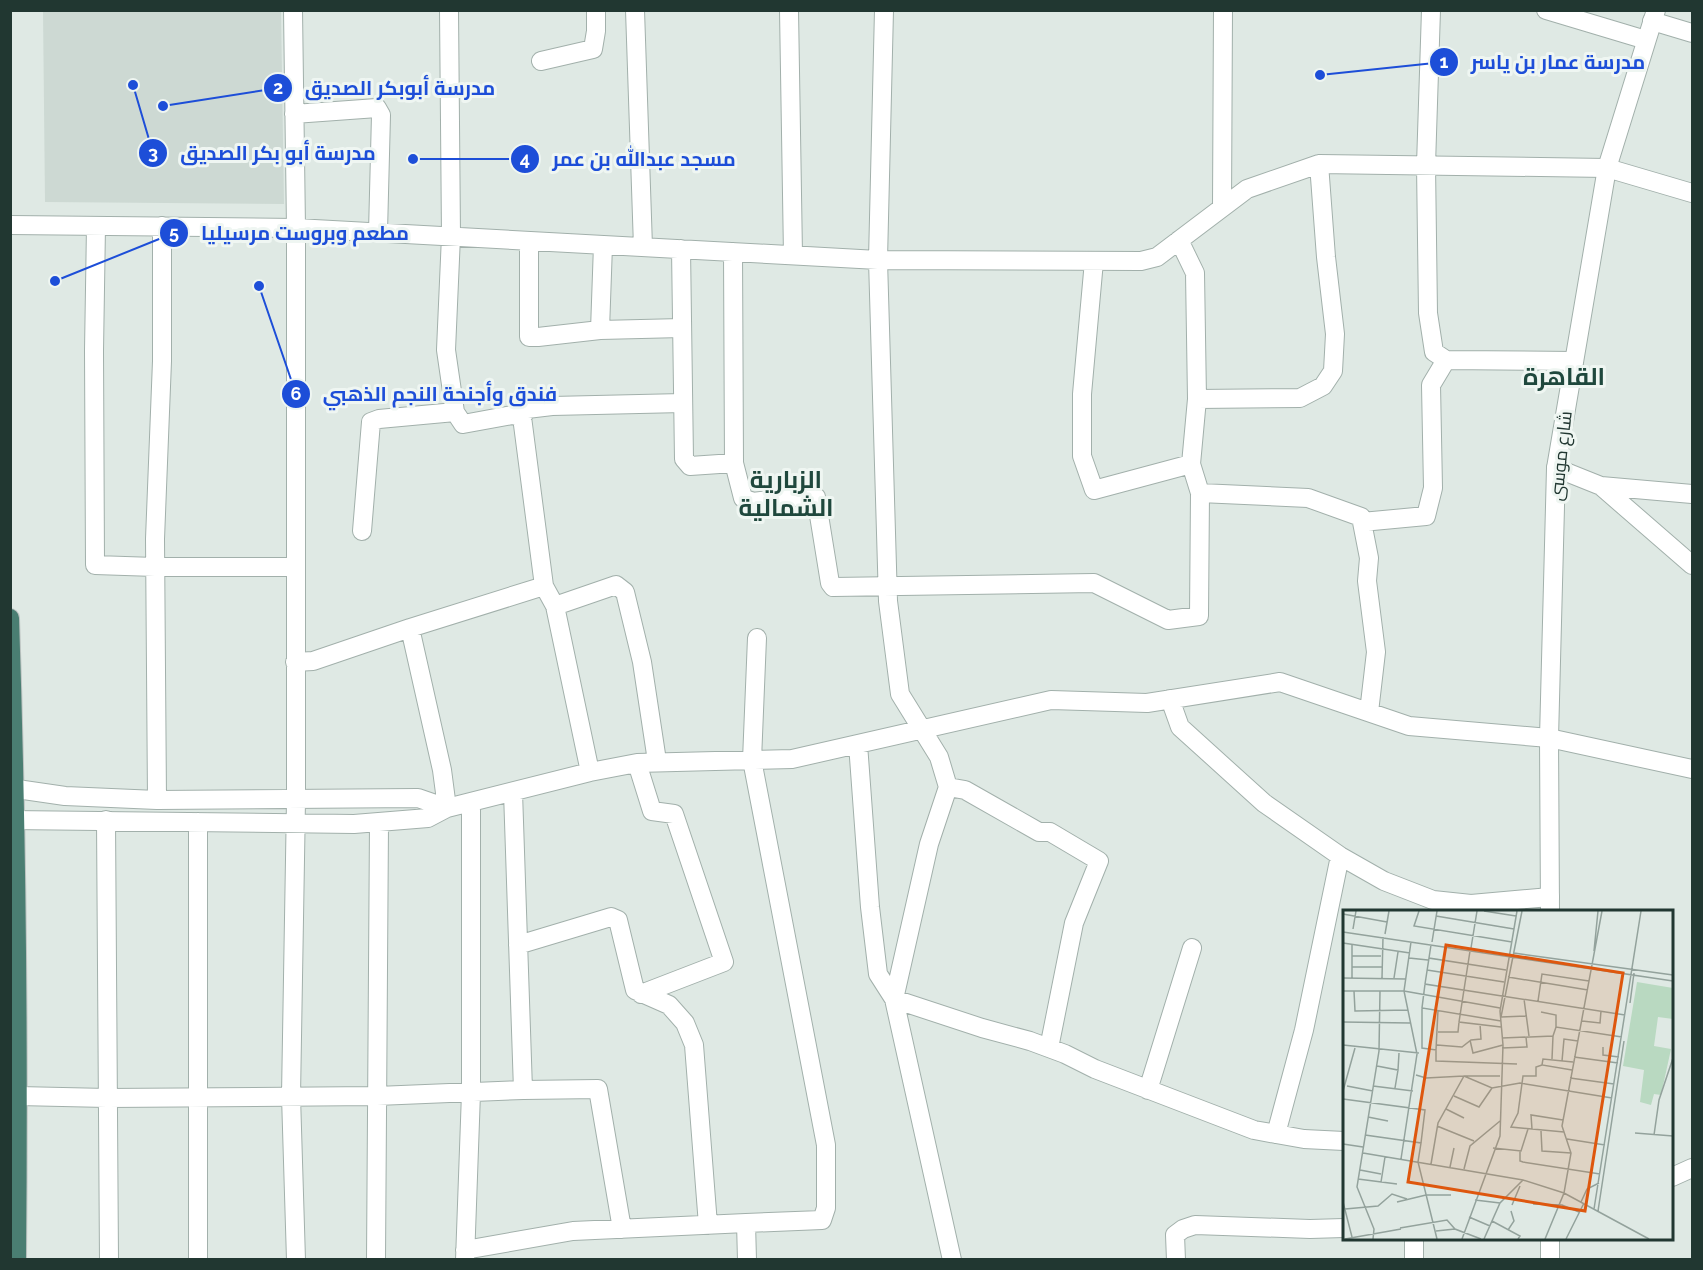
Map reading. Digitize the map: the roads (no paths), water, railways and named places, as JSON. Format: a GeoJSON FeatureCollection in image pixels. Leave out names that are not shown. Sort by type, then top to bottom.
{"type":"FeatureCollection","features":[{"type":"Feature","properties":{"kind":"highway"},"geometry":{"type":"LineString","coordinates":[[10,618],[18,1096],[17,1260]]}},
{"type":"Feature","properties":{"kind":"street"},"geometry":{"type":"LineString","coordinates":[[293,10],[296,228],[294,567],[296,800],[291,1096],[296,1260]]}},
{"type":"Feature","properties":{"kind":"street"},"geometry":{"type":"LineString","coordinates":[[449,10],[451,236],[446,350],[454,412],[463,424],[512,415],[522,417]]}},
{"type":"Feature","properties":{"kind":"street"},"geometry":{"type":"LineString","coordinates":[[541,61],[593,49],[597,31],[596,10]]}},
{"type":"Feature","properties":{"kind":"street"},"geometry":{"type":"LineString","coordinates":[[635,10],[643,247]]}},
{"type":"Feature","properties":{"kind":"street"},"geometry":{"type":"LineString","coordinates":[[789,10],[793,255]]}},
{"type":"Feature","properties":{"kind":"street"},"geometry":{"type":"LineString","coordinates":[[884,10],[878,260],[888,601],[900,694],[939,758],[948,787],[929,844],[894,999]]}},
{"type":"Feature","properties":{"kind":"street"},"geometry":{"type":"LineString","coordinates":[[1222,206],[1223,10]]}},
{"type":"Feature","properties":{"kind":"street"},"geometry":{"type":"LineString","coordinates":[[1431,10],[1426,165],[1428,313],[1434,352],[1446,360],[1574,361]]}},
{"type":"Feature","properties":{"kind":"street"},"geometry":{"type":"LineString","coordinates":[[1546,10],[1549,13],[1646,40]]}},
{"type":"Feature","properties":{"kind":"street"},"geometry":{"type":"LineString","coordinates":[[1654,16],[1692,33]]}},
{"type":"Feature","properties":{"kind":"street","name":"شارع موسى"},"geometry":{"type":"LineString","coordinates":[[1550,904],[1550,738],[1556,468],[1607,168],[1654,16]]}},
{"type":"Feature","properties":{"kind":"street"},"geometry":{"type":"LineString","coordinates":[[294,114],[377,108],[381,115],[378,232]]}},
{"type":"Feature","properties":{"kind":"street"},"geometry":{"type":"LineString","coordinates":[[1197,399],[1300,398],[1323,386],[1333,371],[1335,334],[1319,164]]}},
{"type":"Feature","properties":{"kind":"street"},"geometry":{"type":"LineString","coordinates":[[10,225],[296,228],[878,260],[1141,261],[1157,257],[1247,189],[1319,164],[1607,168],[1692,193]]}},
{"type":"Feature","properties":{"kind":"street"},"geometry":{"type":"LineString","coordinates":[[96,226],[93,351],[96,565],[294,567]]}},
{"type":"Feature","properties":{"kind":"street"},"geometry":{"type":"LineString","coordinates":[[158,800],[155,567],[162,361],[162,226]]}},
{"type":"Feature","properties":{"kind":"street"},"geometry":{"type":"LineString","coordinates":[[733,252],[734,463],[743,498],[753,502],[811,495],[816,497],[830,583],[833,587],[1094,583],[1168,620],[1199,616],[1200,493],[1191,464],[1197,399],[1195,273],[1179,240]]}},
{"type":"Feature","properties":{"kind":"street"},"geometry":{"type":"LineString","coordinates":[[529,241],[530,336],[538,338],[600,330],[682,328]]}},
{"type":"Feature","properties":{"kind":"street"},"geometry":{"type":"LineString","coordinates":[[600,330],[603,245]]}},
{"type":"Feature","properties":{"kind":"street"},"geometry":{"type":"LineString","coordinates":[[681,249],[684,459],[690,466],[734,463]]}},
{"type":"Feature","properties":{"kind":"street"},"geometry":{"type":"LineString","coordinates":[[1094,261],[1083,394],[1082,456],[1094,490],[1191,464]]}},
{"type":"Feature","properties":{"kind":"street"},"geometry":{"type":"LineString","coordinates":[[1362,522],[1426,516],[1432,488],[1431,385],[1446,360]]}},
{"type":"Feature","properties":{"kind":"street"},"geometry":{"type":"LineString","coordinates":[[590,772],[555,606],[544,586],[522,417],[527,409],[552,406],[683,403]]}},
{"type":"Feature","properties":{"kind":"street"},"geometry":{"type":"LineString","coordinates":[[362,531],[371,422],[379,419],[454,412]]}},
{"type":"Feature","properties":{"kind":"street"},"geometry":{"type":"LineString","coordinates":[[1556,468],[1601,486],[1692,494]]}},
{"type":"Feature","properties":{"kind":"street"},"geometry":{"type":"LineString","coordinates":[[1601,486],[1692,565]]}},
{"type":"Feature","properties":{"kind":"street"},"geometry":{"type":"LineString","coordinates":[[1200,493],[1308,498],[1361,517],[1369,558],[1367,581],[1376,652],[1369,712]]}},
{"type":"Feature","properties":{"kind":"street"},"geometry":{"type":"LineString","coordinates":[[555,606],[616,585],[625,592],[642,662],[657,761]]}},
{"type":"Feature","properties":{"kind":"street"},"geometry":{"type":"LineString","coordinates":[[295,662],[313,661],[544,586]]}},
{"type":"Feature","properties":{"kind":"street"},"geometry":{"type":"LineString","coordinates":[[410,628],[442,770],[447,808]]}},
{"type":"Feature","properties":{"kind":"street"},"geometry":{"type":"LineString","coordinates":[[471,802],[471,1093],[465,1255],[573,1231],[822,1220],[826,1208],[826,1145],[752,760],[757,638]]}},
{"type":"Feature","properties":{"kind":"street"},"geometry":{"type":"LineString","coordinates":[[13,820],[379,823],[428,818],[447,808],[590,772],[637,763],[792,759],[1051,699],[1147,703],[1280,682],[1409,726],[1550,738],[1692,769]]}},
{"type":"Feature","properties":{"kind":"street"},"geometry":{"type":"LineString","coordinates":[[1170,699],[1180,727],[1264,803],[1340,856],[1384,881],[1433,900],[1472,904],[1550,904]]}},
{"type":"Feature","properties":{"kind":"street"},"geometry":{"type":"LineString","coordinates":[[858,744],[870,907],[878,974],[894,999],[952,1260]]}},
{"type":"Feature","properties":{"kind":"street"},"geometry":{"type":"LineString","coordinates":[[637,763],[651,811],[674,814],[724,962],[641,994]]}},
{"type":"Feature","properties":{"kind":"street"},"geometry":{"type":"LineString","coordinates":[[948,787],[964,790],[1039,831],[1050,832],[1099,861],[1074,923],[1049,1048]]}},
{"type":"Feature","properties":{"kind":"street"},"geometry":{"type":"LineString","coordinates":[[13,789],[65,796],[158,800],[418,798],[447,808]]}},
{"type":"Feature","properties":{"kind":"street"},"geometry":{"type":"LineString","coordinates":[[513,792],[523,1090]]}},
{"type":"Feature","properties":{"kind":"street"},"geometry":{"type":"LineString","coordinates":[[106,820],[109,1260]]}},
{"type":"Feature","properties":{"kind":"street"},"geometry":{"type":"LineString","coordinates":[[198,822],[198,1260]]}},
{"type":"Feature","properties":{"kind":"street"},"geometry":{"type":"LineString","coordinates":[[376,1260],[379,823]]}},
{"type":"Feature","properties":{"kind":"street"},"geometry":{"type":"LineString","coordinates":[[1276,1134],[1304,1030],[1340,856]]}},
{"type":"Feature","properties":{"kind":"street"},"geometry":{"type":"LineString","coordinates":[[518,945],[611,917],[618,920],[635,990],[669,1005],[685,1023],[694,1045],[708,1225]]}},
{"type":"Feature","properties":{"kind":"street"},"geometry":{"type":"LineString","coordinates":[[1148,1090],[1192,948]]}},
{"type":"Feature","properties":{"kind":"street"},"geometry":{"type":"LineString","coordinates":[[894,999],[1049,1048],[1095,1069],[1254,1130],[1304,1139],[1343,1141]]}},
{"type":"Feature","properties":{"kind":"street"},"geometry":{"type":"LineString","coordinates":[[18,1096],[107,1098],[377,1096],[598,1089],[622,1229]]}},
{"type":"Feature","properties":{"kind":"street"},"geometry":{"type":"LineString","coordinates":[[1673,1176],[1692,1168]]}},
{"type":"Feature","properties":{"kind":"street"},"geometry":{"type":"LineString","coordinates":[[746,1223],[747,1260]]}},
{"type":"Feature","properties":{"kind":"street"},"geometry":{"type":"LineString","coordinates":[[1176,1260],[1175,1235],[1183,1229],[1196,1225],[1343,1228]]}},
{"type":"Feature","properties":{"kind":"street"},"geometry":{"type":"LineString","coordinates":[[1414,1240],[1414,1260]]}},
{"type":"Feature","properties":{"kind":"street"},"geometry":{"type":"LineString","coordinates":[[1550,1240],[1550,1260]]}},
{"type":"Feature","properties":{"kind":"place","name":"مدرسة عمار بن ياسر"},"geometry":{"type":"Point","coordinates":[1320,75]}},
{"type":"Feature","properties":{"kind":"place","name":"مدرسة أبو بكر الصديق"},"geometry":{"type":"Point","coordinates":[133,85]}},
{"type":"Feature","properties":{"kind":"place","name":"مدرسة أبوبكر الصديق"},"geometry":{"type":"Point","coordinates":[163,106]}},
{"type":"Feature","properties":{"kind":"place","name":"مسجد عبدالله بن عمر"},"geometry":{"type":"Point","coordinates":[413,159]}},
{"type":"Feature","properties":{"kind":"place","name":"مطعم وبروست مرسيليا"},"geometry":{"type":"Point","coordinates":[55,281]}},
{"type":"Feature","properties":{"kind":"place","name":"فندق وأجنحة النجم الذهبي"},"geometry":{"type":"Point","coordinates":[259,286]}},
{"type":"Feature","properties":{"kind":"district","name":"القاهرة"},"geometry":{"type":"Point","coordinates":[1564,377]}},
{"type":"Feature","properties":{"kind":"district","name":"الزبارية الشمالية"},"geometry":{"type":"Point","coordinates":[786,494]}}]}
